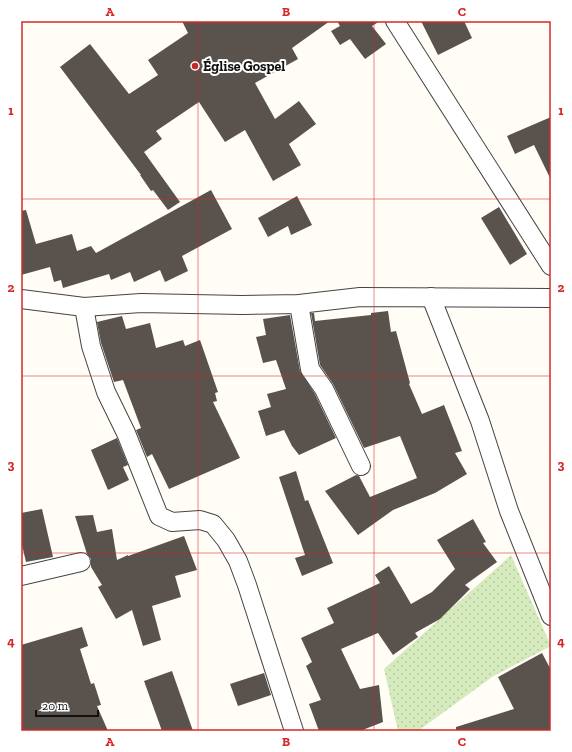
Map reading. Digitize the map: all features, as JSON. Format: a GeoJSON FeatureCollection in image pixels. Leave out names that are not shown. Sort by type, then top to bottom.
{"type":"FeatureCollection","features":[{"type":"Feature","properties":{"kind":"street"},"geometry":{"type":"LineString","coordinates":[[395,21],[551,266]]}},
{"type":"Feature","properties":{"kind":"street"},"geometry":{"type":"LineString","coordinates":[[21,299],[84,307],[140,303],[242,305],[299,304],[360,297],[551,298]]}},
{"type":"Feature","properties":{"kind":"street"},"geometry":{"type":"LineString","coordinates":[[431,297],[480,421],[509,511],[551,616]]}},
{"type":"Feature","properties":{"kind":"street"},"geometry":{"type":"LineString","coordinates":[[299,304],[310,369],[324,389],[361,466]]}},
{"type":"Feature","properties":{"kind":"street"},"geometry":{"type":"LineString","coordinates":[[84,307],[91,346],[106,392],[126,433],[159,516],[172,522],[200,520],[213,524],[226,540],[238,561],[247,585],[294,731]]}},
{"type":"Feature","properties":{"kind":"street"},"geometry":{"type":"LineString","coordinates":[[21,576],[81,562]]}},
{"type":"Feature","properties":{"kind":"green space"},"geometry":{"type":"Polygon","coordinates":[[[511,555],[551,646],[492,677],[418,731],[398,731],[384,669],[511,555]]]}},
{"type":"Feature","properties":{"kind":"building"},"geometry":{"type":"Polygon","coordinates":[[[182,21],[330,21],[292,48],[298,59],[255,83],[275,119],[299,101],[316,124],[289,144],[301,165],[273,181],[245,130],[225,142],[199,102],[156,131],[162,139],[144,152],[180,202],[168,210],[153,190],[151,191],[141,175],[60,67],[90,44],[129,94],[158,75],[148,60],[188,33],[182,21]]]}},
{"type":"Feature","properties":{"kind":"building"},"geometry":{"type":"Polygon","coordinates":[[[337,21],[380,21],[372,26],[386,44],[365,59],[350,39],[340,45],[331,31],[340,26],[337,21]]]}},
{"type":"Feature","properties":{"kind":"building"},"geometry":{"type":"Polygon","coordinates":[[[421,21],[464,21],[472,38],[438,55],[421,21]]]}},
{"type":"Feature","properties":{"kind":"building"},"geometry":{"type":"Polygon","coordinates":[[[551,117],[551,180],[534,145],[515,154],[507,136],[551,117]]]}},
{"type":"Feature","properties":{"kind":"building"},"geometry":{"type":"Polygon","coordinates":[[[211,190],[232,229],[182,256],[188,271],[165,282],[160,270],[134,282],[130,272],[111,280],[109,274],[63,288],[61,280],[54,282],[50,267],[21,275],[21,211],[26,210],[36,244],[72,234],[77,251],[91,246],[96,253],[211,190]]]}},
{"type":"Feature","properties":{"kind":"building"},"geometry":{"type":"Polygon","coordinates":[[[297,196],[312,225],[291,235],[288,226],[268,237],[258,218],[297,196]]]}},
{"type":"Feature","properties":{"kind":"building"},"geometry":{"type":"Polygon","coordinates":[[[499,207],[527,254],[510,265],[481,218],[499,207]]]}},
{"type":"Feature","properties":{"kind":"building"},"geometry":{"type":"Polygon","coordinates":[[[388,311],[391,332],[396,331],[410,383],[409,384],[422,414],[444,405],[462,451],[455,453],[467,474],[435,493],[393,510],[358,535],[325,491],[356,475],[359,476],[370,497],[417,478],[400,436],[364,448],[333,384],[320,365],[311,313],[314,313],[315,321],[371,315],[371,313],[388,311]]]}},
{"type":"Feature","properties":{"kind":"building"},"geometry":{"type":"Polygon","coordinates":[[[290,315],[300,371],[315,394],[336,438],[299,455],[292,446],[284,430],[266,436],[258,411],[271,407],[267,394],[286,389],[276,360],[263,363],[256,337],[266,335],[263,319],[290,315]]]}},
{"type":"Feature","properties":{"kind":"building"},"geometry":{"type":"Polygon","coordinates":[[[122,316],[126,329],[150,323],[156,348],[183,340],[185,346],[200,340],[218,392],[215,393],[217,401],[213,402],[240,458],[169,489],[152,454],[147,457],[136,430],[141,428],[123,380],[114,382],[101,343],[97,322],[122,316]]]}},
{"type":"Feature","properties":{"kind":"building"},"geometry":{"type":"Polygon","coordinates":[[[117,438],[128,465],[123,467],[129,480],[108,490],[91,450],[117,438]]]}},
{"type":"Feature","properties":{"kind":"building"},"geometry":{"type":"Polygon","coordinates":[[[296,471],[305,501],[308,500],[333,563],[302,576],[295,558],[305,555],[279,477],[296,471]]]}},
{"type":"Feature","properties":{"kind":"building"},"geometry":{"type":"Polygon","coordinates":[[[42,509],[53,557],[26,562],[21,541],[21,513],[42,509]]]}},
{"type":"Feature","properties":{"kind":"building"},"geometry":{"type":"Polygon","coordinates":[[[93,515],[97,532],[112,529],[117,560],[184,536],[197,570],[175,576],[181,597],[152,606],[161,640],[143,646],[132,610],[116,619],[98,587],[102,585],[91,567],[91,559],[87,554],[75,516],[93,515]]]}},
{"type":"Feature","properties":{"kind":"building"},"geometry":{"type":"Polygon","coordinates":[[[473,519],[486,542],[483,543],[497,562],[465,585],[470,589],[440,619],[415,633],[418,637],[393,655],[378,633],[341,649],[360,689],[379,685],[383,722],[360,731],[319,731],[309,704],[321,700],[306,666],[312,662],[301,638],[334,623],[327,608],[380,583],[375,575],[389,566],[411,604],[432,592],[455,569],[437,540],[473,519]]]}},
{"type":"Feature","properties":{"kind":"building"},"geometry":{"type":"Polygon","coordinates":[[[82,627],[88,646],[80,649],[91,684],[94,683],[101,705],[97,706],[108,731],[21,731],[21,645],[82,627]]]}},
{"type":"Feature","properties":{"kind":"building"},"geometry":{"type":"Polygon","coordinates":[[[542,653],[551,670],[551,731],[456,731],[456,727],[514,709],[498,677],[542,653]]]}},
{"type":"Feature","properties":{"kind":"building"},"geometry":{"type":"Polygon","coordinates":[[[172,671],[193,731],[162,731],[144,681],[172,671]]]}},
{"type":"Feature","properties":{"kind":"building"},"geometry":{"type":"Polygon","coordinates":[[[264,673],[271,695],[238,706],[230,684],[264,673]]]}},
{"type":"Feature","properties":{"kind":"place","name":"Église Gospel"},"geometry":{"type":"Point","coordinates":[195,66]}}]}
